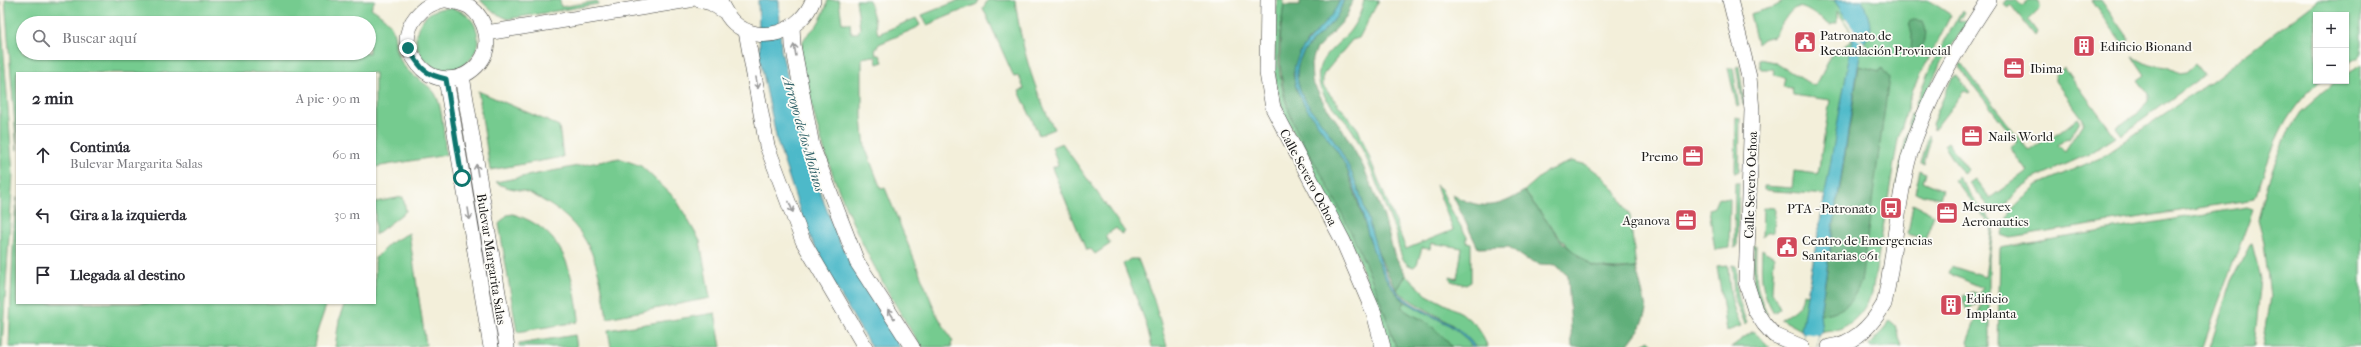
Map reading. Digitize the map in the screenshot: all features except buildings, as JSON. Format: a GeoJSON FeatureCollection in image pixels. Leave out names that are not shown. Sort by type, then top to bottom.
{"type":"FeatureCollection","features":[{"type":"Feature","properties":{"kind":"street"},"geometry":{"type":"LineString","coordinates":[[446,0],[469,6],[478,14],[486,33],[487,44],[481,60],[472,71],[462,76],[446,79],[432,76],[422,70],[408,48],[408,33],[416,15],[434,2],[446,0]]}},
{"type":"Feature","properties":{"kind":"street"},"geometry":{"type":"LineString","coordinates":[[486,33],[689,0]]}},
{"type":"Feature","properties":{"kind":"street"},"geometry":{"type":"LineString","coordinates":[[699,0],[722,5],[734,23],[746,31],[765,35],[780,33],[792,26],[809,10],[813,0]]}},
{"type":"Feature","properties":{"kind":"street","name":"Calle Severo Ochoa"},"geometry":{"type":"LineString","coordinates":[[1268,0],[1267,73],[1273,108],[1343,241],[1374,313],[1383,347]]}},
{"type":"Feature","properties":{"kind":"street","name":"Calle Severo Ochoa"},"geometry":{"type":"LineString","coordinates":[[1730,0],[1749,77],[1752,110],[1746,282],[1755,310],[1764,324],[1774,335],[1802,347]]}},
{"type":"Feature","properties":{"kind":"street"},"geometry":{"type":"LineString","coordinates":[[1829,347],[1853,339],[1874,321],[1884,304],[1909,158],[1922,120],[1955,50],[1989,0]]}},
{"type":"Feature","properties":{"kind":"street"},"geometry":{"type":"LineString","coordinates":[[792,26],[812,146],[857,262],[912,347]]}},
{"type":"Feature","properties":{"kind":"street"},"geometry":{"type":"LineString","coordinates":[[746,31],[767,146],[800,234],[865,347]]}},
{"type":"Feature","properties":{"kind":"street","name":"Bulevar Margarita Salas"},"geometry":{"type":"LineString","coordinates":[[462,76],[507,347]]}},
{"type":"Feature","properties":{"kind":"street","name":"Bulevar Margarita Salas"},"geometry":{"type":"LineString","coordinates":[[446,79],[491,347]]}},
{"type":"Feature","properties":{"kind":"green space"},"geometry":{"type":"Polygon","coordinates":[[[5,0],[375,0],[371,8],[382,16],[393,29],[396,49],[404,66],[431,89],[437,98],[444,132],[446,155],[376,167],[376,72],[16,72],[16,138],[5,0]]]}},
{"type":"Feature","properties":{"kind":"green space"},"geometry":{"type":"Polygon","coordinates":[[[480,0],[560,0],[561,7],[597,1],[598,4],[508,19],[493,12],[480,0]]]}},
{"type":"Feature","properties":{"kind":"green space"},"geometry":{"type":"Polygon","coordinates":[[[828,0],[839,0],[842,23],[850,23],[851,33],[858,33],[860,28],[856,0],[869,0],[878,34],[916,18],[920,25],[879,44],[875,50],[876,55],[880,55],[883,62],[877,64],[876,58],[873,56],[862,58],[862,118],[865,147],[881,189],[885,188],[936,313],[953,342],[951,344],[952,347],[921,347],[884,285],[868,254],[839,192],[827,159],[804,73],[801,49],[804,38],[821,19],[828,0]]]}},
{"type":"Feature","properties":{"kind":"green space"},"geometry":{"type":"Polygon","coordinates":[[[960,0],[979,0],[977,4],[927,25],[922,15],[960,0]]]}},
{"type":"Feature","properties":{"kind":"green space"},"geometry":{"type":"Polygon","coordinates":[[[988,0],[1015,0],[1024,50],[1040,98],[1054,129],[1039,135],[1019,91],[1024,89],[1019,76],[1014,77],[983,8],[988,0]]]}},
{"type":"Feature","properties":{"kind":"green space"},"geometry":{"type":"Polygon","coordinates":[[[1277,0],[1284,0],[1279,39],[1279,66],[1285,100],[1295,125],[1337,203],[1356,243],[1374,284],[1396,347],[1390,347],[1358,257],[1285,116],[1277,90],[1274,67],[1277,0]]]}},
{"type":"Feature","properties":{"kind":"green space"},"geometry":{"type":"Polygon","coordinates":[[[1300,0],[1340,0],[1335,12],[1323,27],[1307,41],[1293,74],[1297,91],[1345,163],[1374,252],[1394,291],[1405,302],[1402,307],[1409,313],[1430,325],[1452,347],[1396,347],[1376,289],[1360,251],[1329,187],[1296,129],[1290,114],[1282,84],[1280,37],[1284,5],[1300,5],[1300,0]]]}},
{"type":"Feature","properties":{"kind":"green space"},"geometry":{"type":"Polygon","coordinates":[[[1344,0],[1353,0],[1346,18],[1316,50],[1311,64],[1312,81],[1325,105],[1343,130],[1363,166],[1383,214],[1394,254],[1406,275],[1397,290],[1379,255],[1345,161],[1330,135],[1301,94],[1298,85],[1298,65],[1301,57],[1312,42],[1332,22],[1338,14],[1344,0]]]}},
{"type":"Feature","properties":{"kind":"green space"},"geometry":{"type":"Polygon","coordinates":[[[1364,0],[1379,0],[1359,38],[1352,40],[1323,75],[1323,86],[1358,129],[1406,249],[1453,230],[1436,185],[1441,189],[1467,237],[1467,242],[1471,243],[1471,282],[1466,285],[1451,281],[1450,277],[1457,279],[1462,248],[1431,243],[1430,249],[1422,248],[1417,264],[1414,267],[1409,265],[1403,258],[1400,253],[1396,233],[1361,146],[1350,127],[1331,105],[1321,89],[1319,70],[1321,64],[1328,53],[1352,28],[1360,14],[1364,0]]]}},
{"type":"Feature","properties":{"kind":"green space"},"geometry":{"type":"Polygon","coordinates":[[[1786,0],[1929,0],[1951,15],[1913,89],[1898,140],[1872,293],[1862,311],[1847,325],[1840,329],[1823,332],[1818,335],[1804,333],[1781,319],[1792,312],[1801,303],[1803,294],[1807,295],[1825,195],[1764,190],[1764,186],[1792,188],[1794,171],[1818,174],[1830,100],[1793,95],[1792,88],[1783,87],[1785,78],[1775,75],[1773,69],[1761,69],[1759,59],[1774,62],[1814,86],[1818,82],[1831,56],[1852,40],[1853,34],[1837,11],[1837,23],[1830,25],[1809,11],[1803,8],[1797,8],[1792,10],[1787,16],[1774,36],[1763,39],[1757,44],[1750,14],[1774,7],[1786,0]]]}},
{"type":"Feature","properties":{"kind":"green space"},"geometry":{"type":"Polygon","coordinates":[[[2007,0],[2016,0],[2022,6],[2029,0],[2037,0],[2041,7],[2028,20],[2037,32],[2035,36],[2010,4],[2008,7],[2004,4],[2007,0]]]}},
{"type":"Feature","properties":{"kind":"green space"},"geometry":{"type":"Polygon","coordinates":[[[2091,0],[2101,0],[2129,40],[2123,44],[2091,0]]]}},
{"type":"Feature","properties":{"kind":"green space"},"geometry":{"type":"Polygon","coordinates":[[[2318,0],[2361,0],[2361,56],[2349,62],[2349,12],[2313,12],[2313,84],[2318,84],[2307,93],[2287,120],[2272,150],[2255,199],[2010,238],[2001,235],[2012,209],[2037,185],[2100,158],[2196,92],[2318,0]]]}},
{"type":"Feature","properties":{"kind":"green space"},"geometry":{"type":"Polygon","coordinates":[[[0,2],[13,174],[2,347],[0,347],[0,2]]]}},
{"type":"Feature","properties":{"kind":"green space"},"geometry":{"type":"Polygon","coordinates":[[[441,8],[453,8],[469,17],[476,27],[478,39],[476,51],[469,61],[453,70],[441,70],[430,65],[421,56],[416,45],[416,33],[421,22],[430,13],[441,8]]]}},
{"type":"Feature","properties":{"kind":"green space"},"geometry":{"type":"Polygon","coordinates":[[[1962,10],[1964,12],[1958,22],[1969,20],[1942,60],[1919,110],[1915,105],[1933,62],[1962,10]]]}},
{"type":"Feature","properties":{"kind":"green space"},"geometry":{"type":"Polygon","coordinates":[[[1913,20],[1923,21],[1926,35],[1923,44],[1911,53],[1912,35],[1909,22],[1913,20]]]}},
{"type":"Feature","properties":{"kind":"green space"},"geometry":{"type":"Polygon","coordinates":[[[2133,57],[2149,65],[2168,67],[2180,73],[2186,72],[2195,64],[2204,75],[2122,135],[2116,127],[2137,114],[2148,101],[2148,94],[2138,80],[2145,75],[2133,57]]]}},
{"type":"Feature","properties":{"kind":"green space"},"geometry":{"type":"Polygon","coordinates":[[[1961,63],[2029,151],[2047,138],[2049,141],[2078,118],[2080,121],[2069,139],[2067,138],[2058,145],[2065,151],[2083,123],[2083,119],[2055,81],[2055,77],[2064,67],[2116,137],[2089,154],[2033,179],[2018,190],[2003,208],[1991,209],[1969,183],[1975,179],[1990,198],[2027,171],[2010,147],[2017,142],[1959,67],[1961,63]]]}},
{"type":"Feature","properties":{"kind":"green space"},"geometry":{"type":"Polygon","coordinates":[[[2361,65],[2361,347],[2262,347],[2270,297],[2264,242],[2258,219],[2270,176],[2288,132],[2301,112],[2333,84],[2349,84],[2349,72],[2361,65]]]}},
{"type":"Feature","properties":{"kind":"green space"},"geometry":{"type":"Polygon","coordinates":[[[1739,66],[1744,103],[1743,105],[1736,67],[1739,66]]]}},
{"type":"Feature","properties":{"kind":"green space"},"geometry":{"type":"Polygon","coordinates":[[[1859,66],[1880,71],[1882,68],[1889,78],[1861,282],[1854,296],[1846,306],[1836,311],[1820,314],[1859,66]]]}},
{"type":"Feature","properties":{"kind":"green space"},"geometry":{"type":"Polygon","coordinates":[[[1728,68],[1733,68],[1739,106],[1737,107],[1728,68]]]}},
{"type":"Feature","properties":{"kind":"green space"},"geometry":{"type":"Polygon","coordinates":[[[1957,76],[1970,92],[1964,91],[1934,130],[1932,124],[1952,78],[1957,76]]]}},
{"type":"Feature","properties":{"kind":"green space"},"geometry":{"type":"Polygon","coordinates":[[[478,91],[559,126],[563,157],[490,170],[478,91]]]}},
{"type":"Feature","properties":{"kind":"green space"},"geometry":{"type":"Polygon","coordinates":[[[1911,113],[1915,118],[1895,192],[1911,113]]]}},
{"type":"Feature","properties":{"kind":"green space"},"geometry":{"type":"Polygon","coordinates":[[[1736,117],[1740,118],[1739,171],[1735,173],[1736,117]]]}},
{"type":"Feature","properties":{"kind":"green space"},"geometry":{"type":"Polygon","coordinates":[[[1929,135],[1931,138],[1924,164],[1921,163],[1929,135]]]}},
{"type":"Feature","properties":{"kind":"green space"},"geometry":{"type":"Polygon","coordinates":[[[1948,142],[1968,170],[1963,174],[1944,145],[1948,142]]]}},
{"type":"Feature","properties":{"kind":"green space"},"geometry":{"type":"Polygon","coordinates":[[[1062,143],[1125,232],[1121,234],[1116,228],[1105,236],[1110,244],[1095,254],[1091,249],[1086,250],[1052,168],[1058,165],[1052,147],[1062,143]]]}},
{"type":"Feature","properties":{"kind":"green space"},"geometry":{"type":"Polygon","coordinates":[[[619,158],[641,166],[676,199],[700,241],[710,298],[607,318],[604,296],[594,260],[587,244],[578,230],[566,217],[551,205],[527,192],[500,185],[496,182],[619,158]]]}},
{"type":"Feature","properties":{"kind":"green space"},"geometry":{"type":"Polygon","coordinates":[[[1572,161],[1587,165],[1603,177],[1617,193],[1630,216],[1636,268],[1604,268],[1585,262],[1556,233],[1524,191],[1547,171],[1572,161]]]}},
{"type":"Feature","properties":{"kind":"green space"},"geometry":{"type":"Polygon","coordinates":[[[1920,170],[1926,173],[1923,181],[1943,190],[1940,198],[1915,193],[1920,170]]]}},
{"type":"Feature","properties":{"kind":"green space"},"geometry":{"type":"Polygon","coordinates":[[[1958,177],[1994,225],[1989,258],[1989,347],[1969,347],[1967,342],[1982,304],[1966,309],[1962,296],[1973,292],[1978,294],[1983,288],[1948,273],[1951,266],[1985,277],[1992,227],[1955,180],[1958,177]]]}},
{"type":"Feature","properties":{"kind":"green space"},"geometry":{"type":"Polygon","coordinates":[[[1735,183],[1739,183],[1737,247],[1734,248],[1735,183]]]}},
{"type":"Feature","properties":{"kind":"green space"},"geometry":{"type":"Polygon","coordinates":[[[1524,191],[1563,243],[1592,266],[1618,270],[1636,268],[1647,311],[1641,327],[1626,347],[1572,347],[1568,276],[1556,265],[1540,264],[1526,259],[1509,247],[1478,248],[1452,194],[1471,203],[1488,205],[1506,201],[1524,191]]]}},
{"type":"Feature","properties":{"kind":"green space"},"geometry":{"type":"Polygon","coordinates":[[[403,197],[406,211],[376,234],[376,202],[403,197]]]}},
{"type":"Feature","properties":{"kind":"green space"},"geometry":{"type":"Polygon","coordinates":[[[1718,198],[1730,199],[1729,248],[1715,250],[1709,209],[1714,207],[1718,198]]]}},
{"type":"Feature","properties":{"kind":"green space"},"geometry":{"type":"Polygon","coordinates":[[[1913,204],[1934,215],[1925,239],[1908,234],[1913,204]]]}},
{"type":"Feature","properties":{"kind":"green space"},"geometry":{"type":"Polygon","coordinates":[[[16,207],[16,304],[327,304],[316,335],[314,347],[9,347],[16,207]]]}},
{"type":"Feature","properties":{"kind":"green space"},"geometry":{"type":"Polygon","coordinates":[[[1763,207],[1775,208],[1774,232],[1767,233],[1762,237],[1763,207]]]}},
{"type":"Feature","properties":{"kind":"green space"},"geometry":{"type":"Polygon","coordinates":[[[2247,207],[2253,209],[2203,347],[2137,347],[2136,344],[2123,347],[1998,347],[2000,248],[2247,207]]]}},
{"type":"Feature","properties":{"kind":"green space"},"geometry":{"type":"Polygon","coordinates":[[[513,214],[530,221],[544,230],[563,254],[573,284],[579,318],[577,322],[517,332],[499,224],[507,215],[513,214]]]}},
{"type":"Feature","properties":{"kind":"green space"},"geometry":{"type":"Polygon","coordinates":[[[409,233],[426,345],[413,347],[335,347],[339,320],[346,304],[376,304],[376,257],[390,243],[409,233]]]}},
{"type":"Feature","properties":{"kind":"green space"},"geometry":{"type":"Polygon","coordinates":[[[2252,244],[2261,279],[2254,347],[2210,347],[2231,281],[2250,245],[2252,244]]]}},
{"type":"Feature","properties":{"kind":"green space"},"geometry":{"type":"Polygon","coordinates":[[[1754,245],[1756,245],[1756,273],[1758,289],[1768,315],[1762,308],[1755,291],[1753,273],[1754,245]]]}},
{"type":"Feature","properties":{"kind":"green space"},"geometry":{"type":"Polygon","coordinates":[[[1762,249],[1774,257],[1772,292],[1780,308],[1774,313],[1766,297],[1762,282],[1762,249]]]}},
{"type":"Feature","properties":{"kind":"green space"},"geometry":{"type":"Polygon","coordinates":[[[1130,259],[1138,259],[1155,303],[1167,347],[1152,347],[1146,323],[1123,264],[1130,259]]]}},
{"type":"Feature","properties":{"kind":"green space"},"geometry":{"type":"Polygon","coordinates":[[[1728,265],[1731,297],[1741,326],[1727,331],[1717,266],[1728,265]]]}},
{"type":"Feature","properties":{"kind":"green space"},"geometry":{"type":"Polygon","coordinates":[[[1732,265],[1736,266],[1738,295],[1741,308],[1747,322],[1745,324],[1734,298],[1732,265]]]}},
{"type":"Feature","properties":{"kind":"green space"},"geometry":{"type":"Polygon","coordinates":[[[1406,275],[1427,295],[1462,313],[1478,327],[1488,347],[1475,347],[1459,330],[1397,290],[1406,275]]]}},
{"type":"Feature","properties":{"kind":"green space"},"geometry":{"type":"Polygon","coordinates":[[[1405,302],[1433,315],[1451,326],[1466,339],[1472,347],[1452,347],[1430,325],[1404,309],[1402,307],[1405,302]]]}},
{"type":"Feature","properties":{"kind":"green space"},"geometry":{"type":"Polygon","coordinates":[[[715,313],[721,347],[611,347],[608,330],[715,313]]]}},
{"type":"Feature","properties":{"kind":"green space"},"geometry":{"type":"Polygon","coordinates":[[[1889,320],[1895,325],[1902,347],[1870,347],[1869,345],[1884,329],[1889,320]]]}},
{"type":"Feature","properties":{"kind":"green space"},"geometry":{"type":"Polygon","coordinates":[[[1753,331],[1770,347],[1731,347],[1753,331]]]}},
{"type":"Feature","properties":{"kind":"green space"},"geometry":{"type":"Polygon","coordinates":[[[575,335],[577,347],[519,347],[519,344],[575,335]]]}},
{"type":"Feature","properties":{"kind":"green space"},"geometry":{"type":"Polygon","coordinates":[[[1649,340],[1655,347],[1637,347],[1649,340]]]}},
{"type":"Feature","properties":{"kind":"water"},"geometry":{"type":"Polygon","coordinates":[[[758,0],[779,0],[781,50],[810,167],[840,243],[900,347],[871,347],[825,269],[803,220],[777,141],[760,59],[758,0]]]}},
{"type":"Feature","properties":{"kind":"water"},"geometry":{"type":"Polygon","coordinates":[[[1340,0],[1344,0],[1338,14],[1306,49],[1298,65],[1298,83],[1304,99],[1334,140],[1350,169],[1363,204],[1381,262],[1392,284],[1397,291],[1416,306],[1458,329],[1475,347],[1472,347],[1464,337],[1445,323],[1413,306],[1395,291],[1378,263],[1351,178],[1344,163],[1306,108],[1300,96],[1294,75],[1295,64],[1299,54],[1335,10],[1340,0]]]}},
{"type":"Feature","properties":{"kind":"water"},"geometry":{"type":"Polygon","coordinates":[[[1834,0],[1862,0],[1868,16],[1870,27],[1868,38],[1864,42],[1867,47],[1860,54],[1820,314],[1822,332],[1818,335],[1817,347],[1803,347],[1804,334],[1801,330],[1854,30],[1834,0]]]}},
{"type":"Feature","properties":{"kind":"pier"},"geometry":{"type":"Polygon","coordinates":[[[1846,18],[1868,48],[1866,51],[1844,19],[1846,18]]]}},
{"type":"Feature","properties":{"kind":"pier"},"geometry":{"type":"Polygon","coordinates":[[[1804,333],[1818,335],[1817,347],[1803,347],[1804,333]]]}},
{"type":"Feature","properties":{"kind":"place","name":"Patronato de Recaudación Provincial"},"geometry":{"type":"Point","coordinates":[1805,42]}},
{"type":"Feature","properties":{"kind":"place","name":"Edificio Bionand"},"geometry":{"type":"Point","coordinates":[2084,46]}},
{"type":"Feature","properties":{"kind":"place","name":"Ibima"},"geometry":{"type":"Point","coordinates":[2014,68]}},
{"type":"Feature","properties":{"kind":"place","name":"Nails World"},"geometry":{"type":"Point","coordinates":[1972,136]}},
{"type":"Feature","properties":{"kind":"place","name":"Premo"},"geometry":{"type":"Point","coordinates":[1693,156]}},
{"type":"Feature","properties":{"kind":"place","name":"PTA - Patronato"},"geometry":{"type":"Point","coordinates":[1891,208]}},
{"type":"Feature","properties":{"kind":"place","name":"Mesurex Aeronautics"},"geometry":{"type":"Point","coordinates":[1947,213]}},
{"type":"Feature","properties":{"kind":"place","name":"Aganova"},"geometry":{"type":"Point","coordinates":[1686,220]}},
{"type":"Feature","properties":{"kind":"place","name":"Centro de Emergencias Sanitarias 061"},"geometry":{"type":"Point","coordinates":[1787,247]}},
{"type":"Feature","properties":{"kind":"place","name":"Edificio Implanta"},"geometry":{"type":"Point","coordinates":[1951,305]}},
{"type":"Feature","properties":{"kind":"route"},"geometry":{"type":"LineString","coordinates":[[408,48],[422,70],[432,76],[446,79],[462,178]]}},
{"type":"Feature","properties":{"kind":"water label","name":"Arroyo de los Molinos"},"geometry":{"type":"Point","coordinates":[804,134]}}]}
